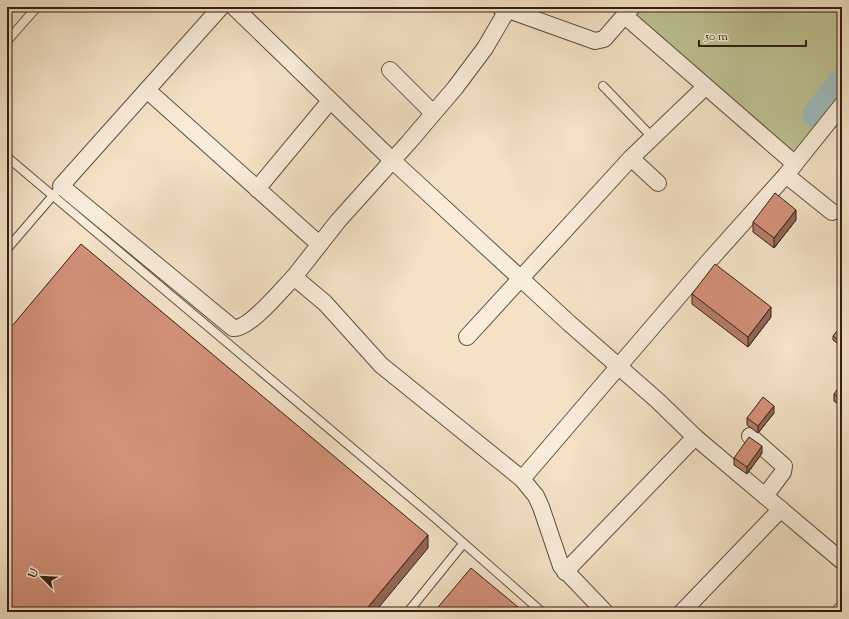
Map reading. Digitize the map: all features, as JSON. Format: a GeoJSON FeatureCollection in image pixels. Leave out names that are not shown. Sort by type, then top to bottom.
{"type":"FeatureCollection","features":[{"type":"Feature","properties":{"kind":"street"},"geometry":{"type":"LineString","coordinates":[[221,7],[57,191],[149,267],[226,323],[238,329],[251,321],[294,277],[338,221],[433,113],[485,48],[505,8],[595,41],[604,39],[629,11],[832,212]]}},
{"type":"Feature","properties":{"kind":"street"},"geometry":{"type":"LineString","coordinates":[[234,7],[392,161],[695,437],[842,560]]}},
{"type":"Feature","properties":{"kind":"street"},"geometry":{"type":"LineString","coordinates":[[390,70],[433,113]]}},
{"type":"Feature","properties":{"kind":"street"},"geometry":{"type":"LineString","coordinates":[[467,337],[631,158],[705,87]]}},
{"type":"Feature","properties":{"kind":"street"},"geometry":{"type":"LineString","coordinates":[[147,90],[319,244]]}},
{"type":"Feature","properties":{"kind":"street"},"geometry":{"type":"LineString","coordinates":[[257,189],[330,101]]}},
{"type":"Feature","properties":{"kind":"street"},"geometry":{"type":"LineString","coordinates":[[522,479],[618,366],[790,170],[842,105]]}},
{"type":"Feature","properties":{"kind":"street"},"geometry":{"type":"LineString","coordinates":[[631,158],[658,183]]}},
{"type":"Feature","properties":{"kind":"street"},"geometry":{"type":"LineString","coordinates":[[294,277],[325,304],[381,365],[522,479],[536,496],[559,560],[566,572],[605,612]]}},
{"type":"Feature","properties":{"kind":"street"},"geometry":{"type":"LineString","coordinates":[[750,436],[784,466],[783,472],[766,496]]}},
{"type":"Feature","properties":{"kind":"street"},"geometry":{"type":"LineString","coordinates":[[566,572],[695,437]]}},
{"type":"Feature","properties":{"kind":"street"},"geometry":{"type":"LineString","coordinates":[[682,612],[781,509]]}},
{"type":"Feature","properties":{"kind":"lane"},"geometry":{"type":"LineString","coordinates":[[7,41],[37,7]]}},
{"type":"Feature","properties":{"kind":"lane"},"geometry":{"type":"LineString","coordinates":[[603,86],[652,137]]}},
{"type":"Feature","properties":{"kind":"lane"},"geometry":{"type":"LineString","coordinates":[[7,157],[57,191],[7,249]]}},
{"type":"Feature","properties":{"kind":"lane"},"geometry":{"type":"LineString","coordinates":[[149,267],[542,612]]}},
{"type":"Feature","properties":{"kind":"lane"},"geometry":{"type":"LineString","coordinates":[[408,612],[463,544]]}},
{"type":"Feature","properties":{"kind":"green space"},"geometry":{"type":"Polygon","coordinates":[[[639,7],[842,7],[842,96],[795,154],[631,15],[639,7]]]}},
{"type":"Feature","properties":{"kind":"building"},"geometry":{"type":"Polygon","coordinates":[[[775,193],[796,210],[774,238],[753,222],[775,193]]]}},
{"type":"Feature","properties":{"kind":"building"},"geometry":{"type":"Polygon","coordinates":[[[81,244],[428,535],[364,612],[7,612],[7,332],[81,244]]]}},
{"type":"Feature","properties":{"kind":"building"},"geometry":{"type":"Polygon","coordinates":[[[715,264],[771,307],[748,337],[692,294],[715,264]]]}},
{"type":"Feature","properties":{"kind":"building"},"geometry":{"type":"Polygon","coordinates":[[[841,326],[842,327],[842,343],[833,336],[841,326]]]}},
{"type":"Feature","properties":{"kind":"building"},"geometry":{"type":"Polygon","coordinates":[[[839,387],[842,389],[842,400],[834,394],[839,387]]]}},
{"type":"Feature","properties":{"kind":"building"},"geometry":{"type":"Polygon","coordinates":[[[763,397],[774,406],[758,426],[747,418],[763,397]]]}},
{"type":"Feature","properties":{"kind":"building"},"geometry":{"type":"Polygon","coordinates":[[[749,437],[762,446],[747,467],[734,458],[749,437]]]}},
{"type":"Feature","properties":{"kind":"building"},"geometry":{"type":"Polygon","coordinates":[[[471,568],[524,612],[434,612],[471,568]]]}},
{"type":"Feature","properties":{"kind":"waterway"},"geometry":{"type":"LineString","coordinates":[[815,115],[842,81]]}}]}
